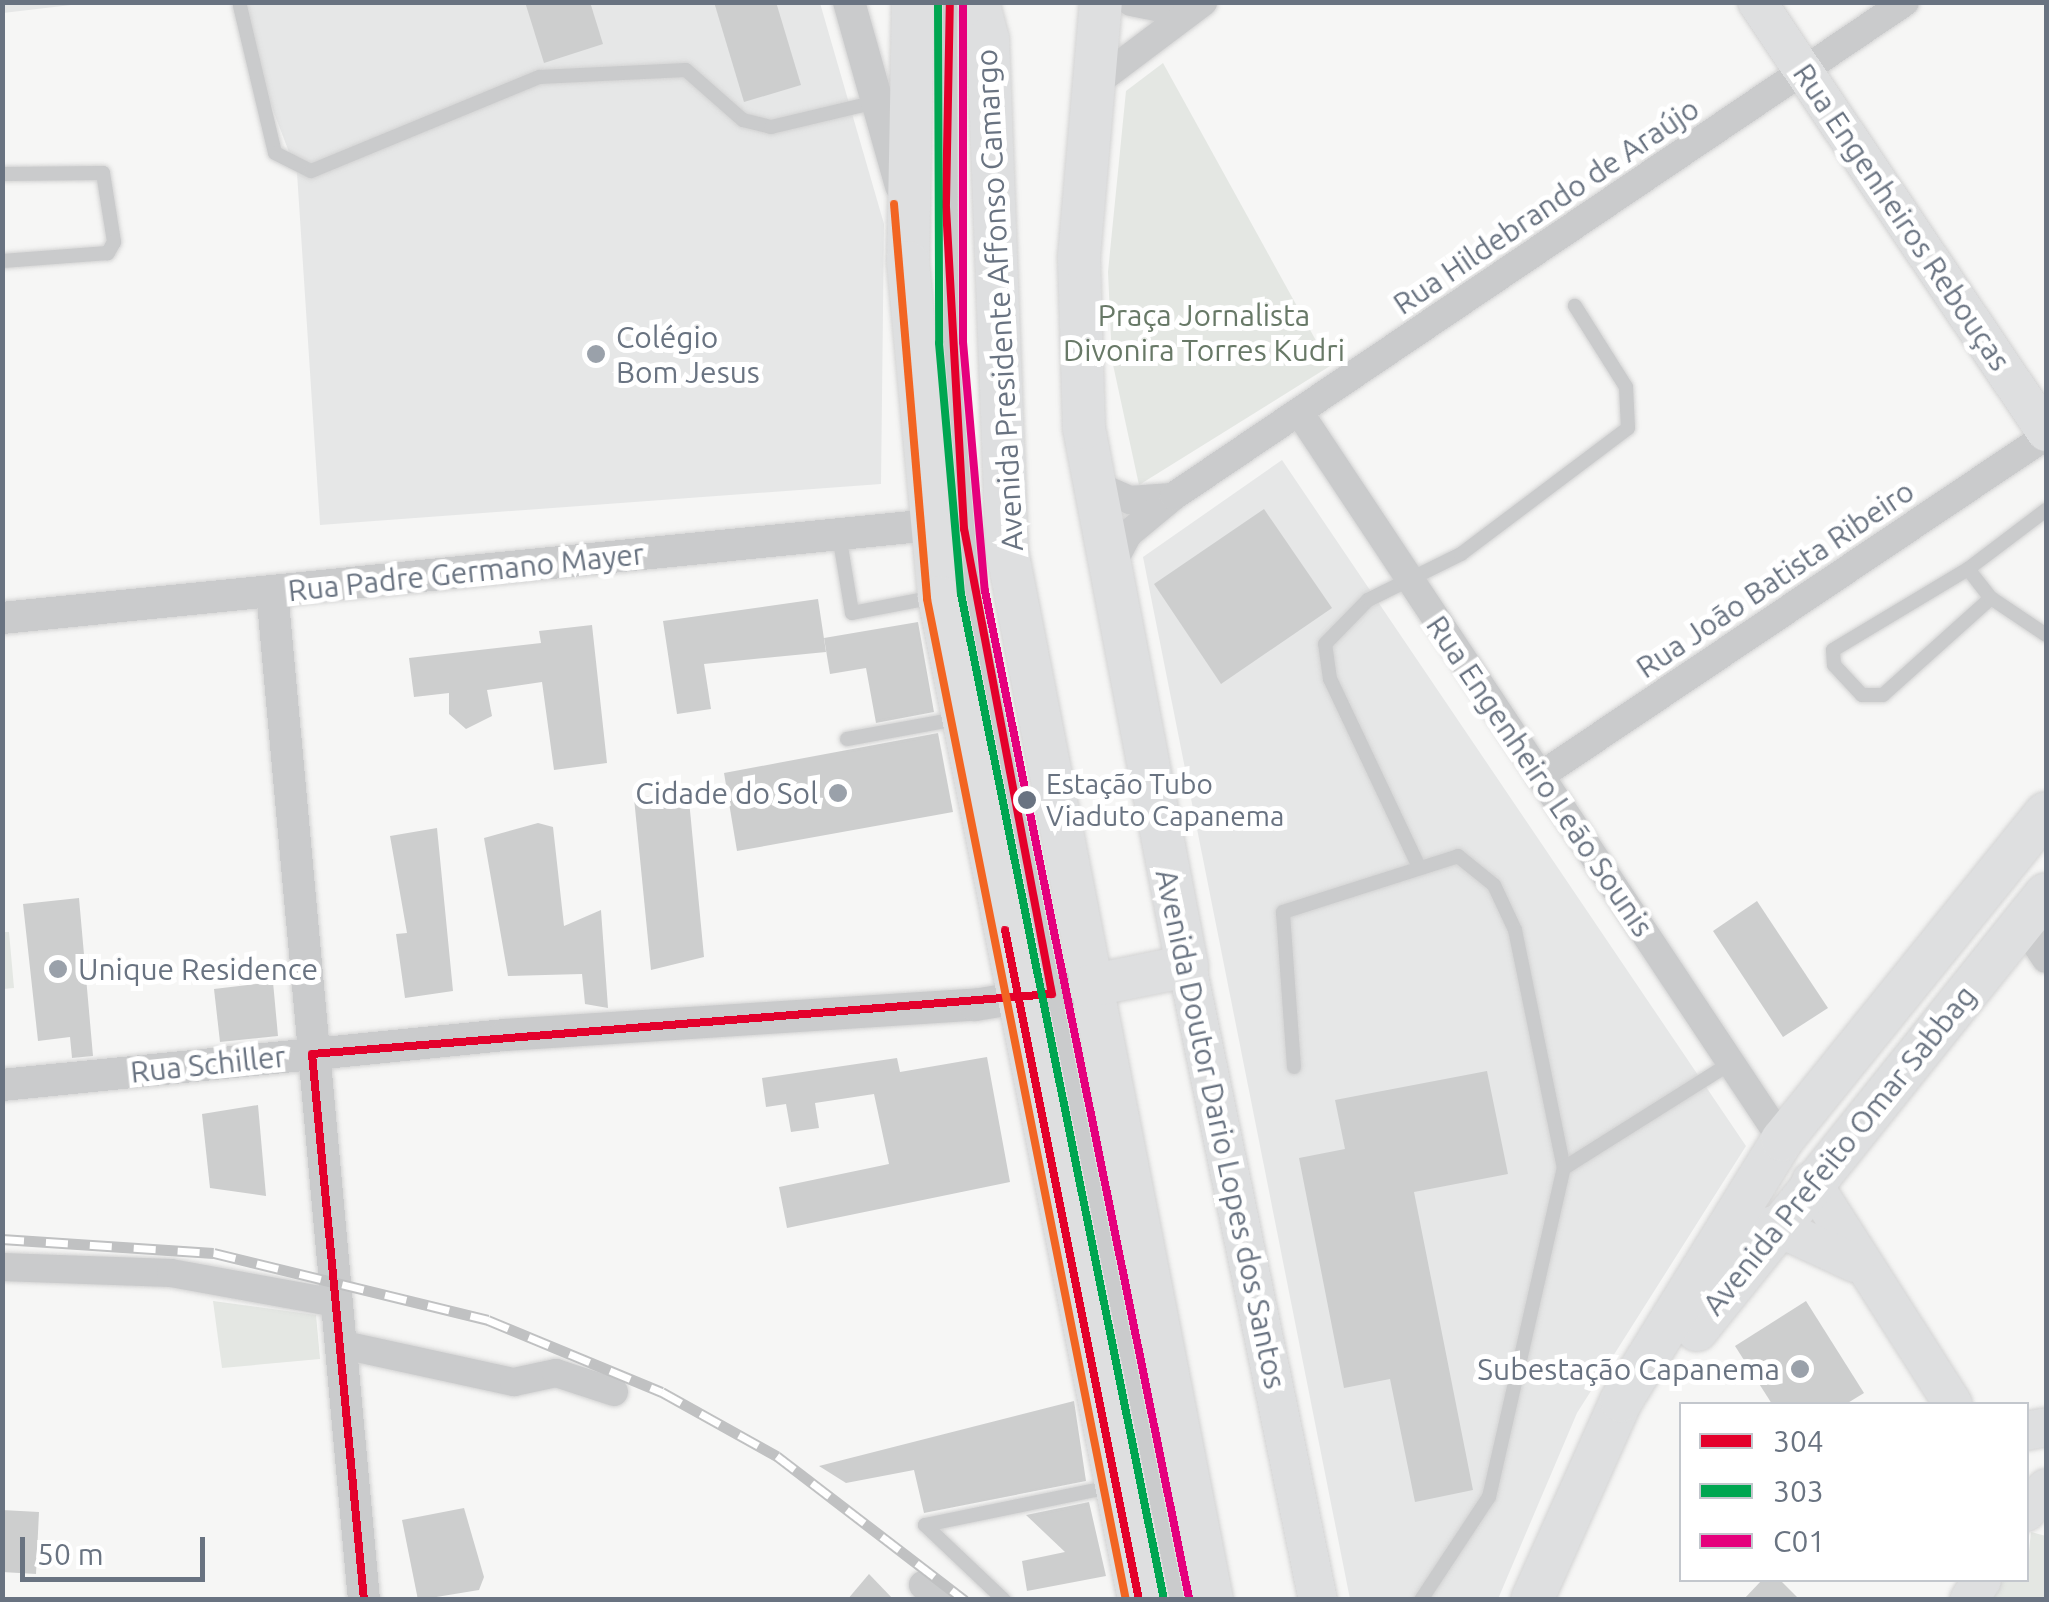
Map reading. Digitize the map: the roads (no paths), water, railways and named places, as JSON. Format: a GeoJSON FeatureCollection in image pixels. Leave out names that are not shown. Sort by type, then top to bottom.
{"type":"FeatureCollection","features":[{"type":"Feature","properties":{"kind":"main road","name":"Avenida Presidente Affonso Camargo"},"geometry":{"type":"LineString","coordinates":[[913,2],[906,203],[939,597],[962,718],[1053,993],[1212,1600]]}},
{"type":"Feature","properties":{"kind":"main road","name":"Avenida Presidente Affonso Camargo"},"geometry":{"type":"LineString","coordinates":[[978,2],[988,39],[1007,550],[1053,993],[1116,1486],[1139,1600]]}},
{"type":"Feature","properties":{"kind":"main road","name":"Avenida Doutor Dario Lopes dos Santos"},"geometry":{"type":"LineString","coordinates":[[1101,2],[1078,324],[1091,484],[1318,1600]]}},
{"type":"Feature","properties":{"kind":"main road","name":"Rua Engenheiros Rebouças"},"geometry":{"type":"LineString","coordinates":[[1758,2],[2046,434]]}},
{"type":"Feature","properties":{"kind":"main road","name":"Avenida Prefeito Omar Sabbag"},"geometry":{"type":"LineString","coordinates":[[1632,1408],[1782,1140],[2046,813]]}},
{"type":"Feature","properties":{"kind":"main road","name":"Avenida Prefeito Omar Sabbag"},"geometry":{"type":"LineString","coordinates":[[1632,1408],[1774,1225],[2034,909]]}},
{"type":"Feature","properties":{"kind":"main road","name":"Rua Schiller"},"geometry":{"type":"LineString","coordinates":[[1053,993],[1188,966]]}},
{"type":"Feature","properties":{"kind":"main road"},"geometry":{"type":"LineString","coordinates":[[1810,1181],[1855,1263],[1952,1402]]}},
{"type":"Feature","properties":{"kind":"main road"},"geometry":{"type":"LineString","coordinates":[[1774,1225],[1855,1263]]}},
{"type":"Feature","properties":{"kind":"main road"},"geometry":{"type":"LineString","coordinates":[[1532,1600],[1632,1408]]}},
{"type":"Feature","properties":{"kind":"main road"},"geometry":{"type":"LineString","coordinates":[[1561,1600],[1632,1408]]}},
{"type":"Feature","properties":{"kind":"main road"},"geometry":{"type":"LineString","coordinates":[[2029,1510],[2046,1488]]}},
{"type":"Feature","properties":{"kind":"street"},"geometry":{"type":"LineString","coordinates":[[850,2],[906,203]]}},
{"type":"Feature","properties":{"kind":"street"},"geometry":{"type":"LineString","coordinates":[[861,43],[872,2]]}},
{"type":"Feature","properties":{"kind":"street"},"geometry":{"type":"LineString","coordinates":[[1131,2],[1195,8]]}},
{"type":"Feature","properties":{"kind":"street","name":"Rua Hildebrando de Araújo"},"geometry":{"type":"LineString","coordinates":[[1108,576],[1128,534],[1174,496],[1905,2]]}},
{"type":"Feature","properties":{"kind":"street"},"geometry":{"type":"LineString","coordinates":[[1093,85],[1195,8]]}},
{"type":"Feature","properties":{"kind":"street","name":"Rua Engenheiro Leão Sounis"},"geometry":{"type":"LineString","coordinates":[[1298,412],[1782,1140]]}},
{"type":"Feature","properties":{"kind":"street","name":"Rua João Batista Ribeiro"},"geometry":{"type":"LineString","coordinates":[[1540,776],[2046,434]]}},
{"type":"Feature","properties":{"kind":"street"},"geometry":{"type":"LineString","coordinates":[[1091,484],[1130,500],[1174,496]]}},
{"type":"Feature","properties":{"kind":"street","name":"Rua Padre Germano Mayer"},"geometry":{"type":"LineString","coordinates":[[2,618],[930,525]]}},
{"type":"Feature","properties":{"kind":"street"},"geometry":{"type":"LineString","coordinates":[[272,591],[364,1600]]}},
{"type":"Feature","properties":{"kind":"street"},"geometry":{"type":"LineString","coordinates":[[2034,909],[2046,959]]}},
{"type":"Feature","properties":{"kind":"street","name":"Rua Schiller"},"geometry":{"type":"LineString","coordinates":[[2,1085],[312,1054],[1053,993]]}},
{"type":"Feature","properties":{"kind":"street"},"geometry":{"type":"LineString","coordinates":[[2,1268],[156,1272],[336,1303]]}},
{"type":"Feature","properties":{"kind":"street"},"geometry":{"type":"LineString","coordinates":[[340,1344],[514,1382],[556,1373],[614,1392]]}},
{"type":"Feature","properties":{"kind":"lane"},"geometry":{"type":"LineString","coordinates":[[950,2],[946,203],[964,528],[1053,993],[1177,1600]]}},
{"type":"Feature","properties":{"kind":"lane"},"geometry":{"type":"LineString","coordinates":[[240,6],[275,153],[312,171],[538,77],[686,70],[743,120],[771,126],[877,102]]}},
{"type":"Feature","properties":{"kind":"lane"},"geometry":{"type":"LineString","coordinates":[[2,174],[103,172],[114,242],[108,253],[2,261]]}},
{"type":"Feature","properties":{"kind":"lane"},"geometry":{"type":"LineString","coordinates":[[1419,867],[1330,679],[1325,644],[1368,600],[1412,583],[1628,428],[1626,386],[1575,306]]}},
{"type":"Feature","properties":{"kind":"lane"},"geometry":{"type":"LineString","coordinates":[[1991,598],[1883,696],[1862,695],[1834,665],[1834,650],[1968,569],[2046,510]]}},
{"type":"Feature","properties":{"kind":"lane"},"geometry":{"type":"LineString","coordinates":[[839,534],[852,613],[939,597]]}},
{"type":"Feature","properties":{"kind":"lane"},"geometry":{"type":"LineString","coordinates":[[1968,569],[1991,598],[2046,635]]}},
{"type":"Feature","properties":{"kind":"lane"},"geometry":{"type":"LineString","coordinates":[[847,739],[962,718]]}},
{"type":"Feature","properties":{"kind":"lane"},"geometry":{"type":"LineString","coordinates":[[1294,1067],[1283,912],[1458,856],[1494,886],[1515,930],[1564,1168],[1490,1497],[1422,1600]]}},
{"type":"Feature","properties":{"kind":"lane"},"geometry":{"type":"LineString","coordinates":[[1564,1168],[1731,1063]]}},
{"type":"Feature","properties":{"kind":"lane"},"geometry":{"type":"LineString","coordinates":[[1004,1600],[925,1524],[1116,1486]]}},
{"type":"Feature","properties":{"kind":"railway"},"geometry":{"type":"LineString","coordinates":[[2,1239],[214,1253],[488,1320],[662,1392],[777,1456],[965,1600]]}},
{"type":"Feature","properties":{"kind":"place","name":"Colégio Bom Jesus"},"geometry":{"type":"Point","coordinates":[596,354]}},
{"type":"Feature","properties":{"kind":"place","name":"Cidade do Sol"},"geometry":{"type":"Point","coordinates":[838,793]}},
{"type":"Feature","properties":{"kind":"place","name":"Estação Tubo Viaduto Capanema"},"geometry":{"type":"Point","coordinates":[1027,800]}},
{"type":"Feature","properties":{"kind":"place","name":"Unique Residence"},"geometry":{"type":"Point","coordinates":[58,969]}},
{"type":"Feature","properties":{"kind":"place","name":"Subestação Capanema"},"geometry":{"type":"Point","coordinates":[1800,1369]}},
{"type":"Feature","properties":{"kind":"park label","name":"Praça Jornalista Divonira Torres Kudri"},"geometry":{"type":"Point","coordinates":[1204,332]}}]}
